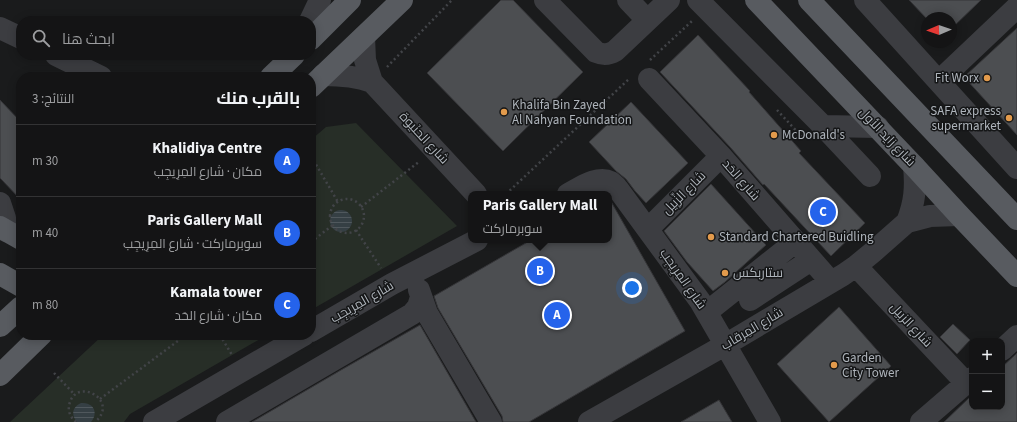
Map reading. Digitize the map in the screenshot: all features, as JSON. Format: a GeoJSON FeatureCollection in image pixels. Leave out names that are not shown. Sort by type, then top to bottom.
{"type":"FeatureCollection","features":[{"type":"Feature","properties":{"kind":"main road"},"geometry":{"type":"LineString","coordinates":[[316,34],[350,0]]}},
{"type":"Feature","properties":{"kind":"main road"},"geometry":{"type":"LineString","coordinates":[[317,81],[402,0]]}},
{"type":"Feature","properties":{"kind":"main road","name":"شارع زايد الأول"},"geometry":{"type":"LineString","coordinates":[[756,0],[878,127],[1017,276]]}},
{"type":"Feature","properties":{"kind":"main road"},"geometry":{"type":"LineString","coordinates":[[809,0],[1017,220]]}},
{"type":"Feature","properties":{"kind":"main road"},"geometry":{"type":"LineString","coordinates":[[276,72],[289,60]]}},
{"type":"Feature","properties":{"kind":"main road"},"geometry":{"type":"LineString","coordinates":[[0,274],[16,283]]}},
{"type":"Feature","properties":{"kind":"main road"},"geometry":{"type":"LineString","coordinates":[[0,326],[16,311]]}},
{"type":"Feature","properties":{"kind":"main road"},"geometry":{"type":"LineString","coordinates":[[0,375],[36,340]]}},
{"type":"Feature","properties":{"kind":"street"},"geometry":{"type":"LineString","coordinates":[[312,16],[320,0]]}},
{"type":"Feature","properties":{"kind":"street"},"geometry":{"type":"LineString","coordinates":[[545,0],[596,52],[606,55],[615,51],[669,0]]}},
{"type":"Feature","properties":{"kind":"street"},"geometry":{"type":"LineString","coordinates":[[628,0],[647,20]]}},
{"type":"Feature","properties":{"kind":"street"},"geometry":{"type":"LineString","coordinates":[[865,0],[1017,168]]}},
{"type":"Feature","properties":{"kind":"street"},"geometry":{"type":"LineString","coordinates":[[939,81],[1017,7]]}},
{"type":"Feature","properties":{"kind":"street"},"geometry":{"type":"LineString","coordinates":[[696,10],[822,126],[870,176]]}},
{"type":"Feature","properties":{"kind":"street"},"geometry":{"type":"LineString","coordinates":[[0,28],[16,36]]}},
{"type":"Feature","properties":{"kind":"street","name":"شارع الحنَيوة"},"geometry":{"type":"LineString","coordinates":[[364,37],[365,60],[372,82],[473,191]]}},
{"type":"Feature","properties":{"kind":"street"},"geometry":{"type":"LineString","coordinates":[[66,60],[91,72]]}},
{"type":"Feature","properties":{"kind":"street","name":"شارع الحَد"},"geometry":{"type":"LineString","coordinates":[[643,73],[721,156],[831,282]]}},
{"type":"Feature","properties":{"kind":"street"},"geometry":{"type":"LineString","coordinates":[[317,81],[334,75],[354,77],[372,82]]}},
{"type":"Feature","properties":{"kind":"street"},"geometry":{"type":"LineString","coordinates":[[822,126],[878,127]]}},
{"type":"Feature","properties":{"kind":"street","name":"شارع الزِّبِيل"},"geometry":{"type":"LineString","coordinates":[[648,229],[721,156]]}},
{"type":"Feature","properties":{"kind":"street"},"geometry":{"type":"LineString","coordinates":[[907,222],[912,210],[914,197],[914,166]]}},
{"type":"Feature","properties":{"kind":"street","name":"شارع المِرِيجِب"},"geometry":{"type":"LineString","coordinates":[[574,191],[591,182],[599,180],[606,180],[618,188],[707,312],[770,422]]}},
{"type":"Feature","properties":{"kind":"street"},"geometry":{"type":"LineString","coordinates":[[0,203],[9,232]]}},
{"type":"Feature","properties":{"kind":"street","name":"شارع المِرقاب"},"geometry":{"type":"LineString","coordinates":[[589,422],[725,345],[831,282],[856,266],[907,222],[930,216],[959,215]]}},
{"type":"Feature","properties":{"kind":"street"},"geometry":{"type":"LineString","coordinates":[[707,312],[795,242]]}},
{"type":"Feature","properties":{"kind":"street","name":"شارع المِرِيجِب"},"geometry":{"type":"LineString","coordinates":[[316,328],[392,284],[471,243]]}},
{"type":"Feature","properties":{"kind":"street"},"geometry":{"type":"LineString","coordinates":[[750,300],[811,260]]}},
{"type":"Feature","properties":{"kind":"street","name":"شارع الزبيل"},"geometry":{"type":"LineString","coordinates":[[856,266],[969,381]]}},
{"type":"Feature","properties":{"kind":"street"},"geometry":{"type":"LineString","coordinates":[[414,272],[427,313],[490,422]]}},
{"type":"Feature","properties":{"kind":"street"},"geometry":{"type":"LineString","coordinates":[[227,422],[412,314],[418,307],[421,296]]}},
{"type":"Feature","properties":{"kind":"street"},"geometry":{"type":"LineString","coordinates":[[1005,347],[1017,336]]}},
{"type":"Feature","properties":{"kind":"street"},"geometry":{"type":"LineString","coordinates":[[154,422],[295,340]]}},
{"type":"Feature","properties":{"kind":"street"},"geometry":{"type":"LineString","coordinates":[[920,422],[969,381]]}},
{"type":"Feature","properties":{"kind":"path"},"geometry":{"type":"LineString","coordinates":[[372,82],[452,0]]}},
{"type":"Feature","properties":{"kind":"path"},"geometry":{"type":"LineString","coordinates":[[509,191],[643,73],[696,10]]}},
{"type":"Feature","properties":{"kind":"path"},"geometry":{"type":"LineString","coordinates":[[361,207],[435,150]]}},
{"type":"Feature","properties":{"kind":"path"},"geometry":{"type":"LineString","coordinates":[[316,165],[338,202]]}},
{"type":"Feature","properties":{"kind":"path"},"geometry":{"type":"LineString","coordinates":[[351,200],[357,202],[361,207],[364,213],[363,220],[361,226],[356,230],[350,233],[344,233],[333,225],[331,213],[333,207],[338,202],[351,200]]}},
{"type":"Feature","properties":{"kind":"path"},"geometry":{"type":"LineString","coordinates":[[316,238],[333,225]]}},
{"type":"Feature","properties":{"kind":"path"},"geometry":{"type":"LineString","coordinates":[[356,230],[392,284]]}},
{"type":"Feature","properties":{"kind":"path"},"geometry":{"type":"LineString","coordinates":[[100,399],[179,340]]}},
{"type":"Feature","properties":{"kind":"path"},"geometry":{"type":"LineString","coordinates":[[54,373],[75,395]]}},
{"type":"Feature","properties":{"kind":"path"},"geometry":{"type":"LineString","coordinates":[[74,421],[70,415],[69,405],[75,395],[85,391],[96,395],[102,404],[103,409],[100,421],[95,422]]}},
{"type":"Feature","properties":{"kind":"shaded area"},"geometry":{"type":"Polygon","coordinates":[[[356,123],[457,226],[316,307],[316,136],[326,127],[356,123]]]}},
{"type":"Feature","properties":{"kind":"shaded area"},"geometry":{"type":"Polygon","coordinates":[[[341,210],[349,213],[352,221],[349,229],[341,232],[333,229],[330,221],[333,213],[341,210]]]}},
{"type":"Feature","properties":{"kind":"shaded area"},"geometry":{"type":"Polygon","coordinates":[[[98,340],[258,340],[130,414],[124,422],[10,422],[98,340]]]}},
{"type":"Feature","properties":{"kind":"shaded area"},"geometry":{"type":"Polygon","coordinates":[[[81,403],[89,404],[94,408],[95,411],[91,422],[77,422],[75,419],[73,411],[81,403]]]}},
{"type":"Feature","properties":{"kind":"building","name":"Khalifa Bin Zayed Al Nahyan Foundation"},"geometry":{"type":"Polygon","coordinates":[[[501,0],[513,0],[583,72],[503,151],[427,73],[501,0]]]}},
{"type":"Feature","properties":{"kind":"building"},"geometry":{"type":"Polygon","coordinates":[[[909,0],[981,0],[957,23],[957,12],[921,13],[909,0]]]}},
{"type":"Feature","properties":{"kind":"building"},"geometry":{"type":"Polygon","coordinates":[[[1017,28],[1017,135],[964,77],[1017,28]]]}},
{"type":"Feature","properties":{"kind":"building"},"geometry":{"type":"Polygon","coordinates":[[[698,35],[750,91],[749,92],[801,151],[799,153],[865,223],[831,256],[764,184],[763,185],[730,147],[660,72],[698,35]]]}},
{"type":"Feature","properties":{"kind":"building"},"geometry":{"type":"Polygon","coordinates":[[[0,100],[16,117],[16,195],[0,178],[0,100]]]}},
{"type":"Feature","properties":{"kind":"building"},"geometry":{"type":"Polygon","coordinates":[[[631,102],[688,163],[646,203],[626,179],[616,171],[589,142],[631,102]]]}},
{"type":"Feature","properties":{"kind":"building","name":"Standard Chartered Buidling"},"geometry":{"type":"Polygon","coordinates":[[[711,184],[766,245],[713,291],[687,262],[664,231],[711,184]]]}},
{"type":"Feature","properties":{"kind":"building"},"geometry":{"type":"Polygon","coordinates":[[[612,203],[685,331],[529,422],[503,422],[502,416],[438,308],[434,296],[526,243],[612,243],[612,203]]]}},
{"type":"Feature","properties":{"kind":"building","name":"Garden City Tower"},"geometry":{"type":"Polygon","coordinates":[[[839,307],[891,366],[829,422],[777,364],[839,307]]]}},
{"type":"Feature","properties":{"kind":"building"},"geometry":{"type":"Polygon","coordinates":[[[953,324],[969,339],[969,341],[957,354],[940,337],[953,324]]]}},
{"type":"Feature","properties":{"kind":"building"},"geometry":{"type":"Polygon","coordinates":[[[420,325],[476,422],[252,422],[341,370],[420,325]]]}},
{"type":"Feature","properties":{"kind":"building"},"geometry":{"type":"Polygon","coordinates":[[[1017,353],[1017,422],[944,422],[969,398],[969,410],[1005,410],[1005,364],[1017,353]]]}},
{"type":"Feature","properties":{"kind":"building"},"geometry":{"type":"Polygon","coordinates":[[[719,400],[732,422],[681,422],[719,400]]]}},
{"type":"Feature","properties":{"kind":"place","name":"Fit Worx"},"geometry":{"type":"Point","coordinates":[987,78]}},
{"type":"Feature","properties":{"kind":"place","name":"Khalifa Bin Zayed Al Nahyan Foundation"},"geometry":{"type":"Point","coordinates":[504,112]}},
{"type":"Feature","properties":{"kind":"place","name":"SAFA express supermarket"},"geometry":{"type":"Point","coordinates":[1009,118]}},
{"type":"Feature","properties":{"kind":"place","name":"McDonald's"},"geometry":{"type":"Point","coordinates":[774,135]}},
{"type":"Feature","properties":{"kind":"place","name":"Kamala tower"},"geometry":{"type":"Point","coordinates":[823,212]}},
{"type":"Feature","properties":{"kind":"place","name":"Standard Chartered Buidling"},"geometry":{"type":"Point","coordinates":[711,237]}},
{"type":"Feature","properties":{"kind":"place","name":"Paris Gallery Mall"},"geometry":{"type":"Point","coordinates":[540,271]}},
{"type":"Feature","properties":{"kind":"place","name":"ستاربكس"},"geometry":{"type":"Point","coordinates":[725,273]}},
{"type":"Feature","properties":{"kind":"place","name":"Khalidiya Centre"},"geometry":{"type":"Point","coordinates":[557,315]}},
{"type":"Feature","properties":{"kind":"place","name":"Garden City Tower"},"geometry":{"type":"Point","coordinates":[834,365]}}]}
